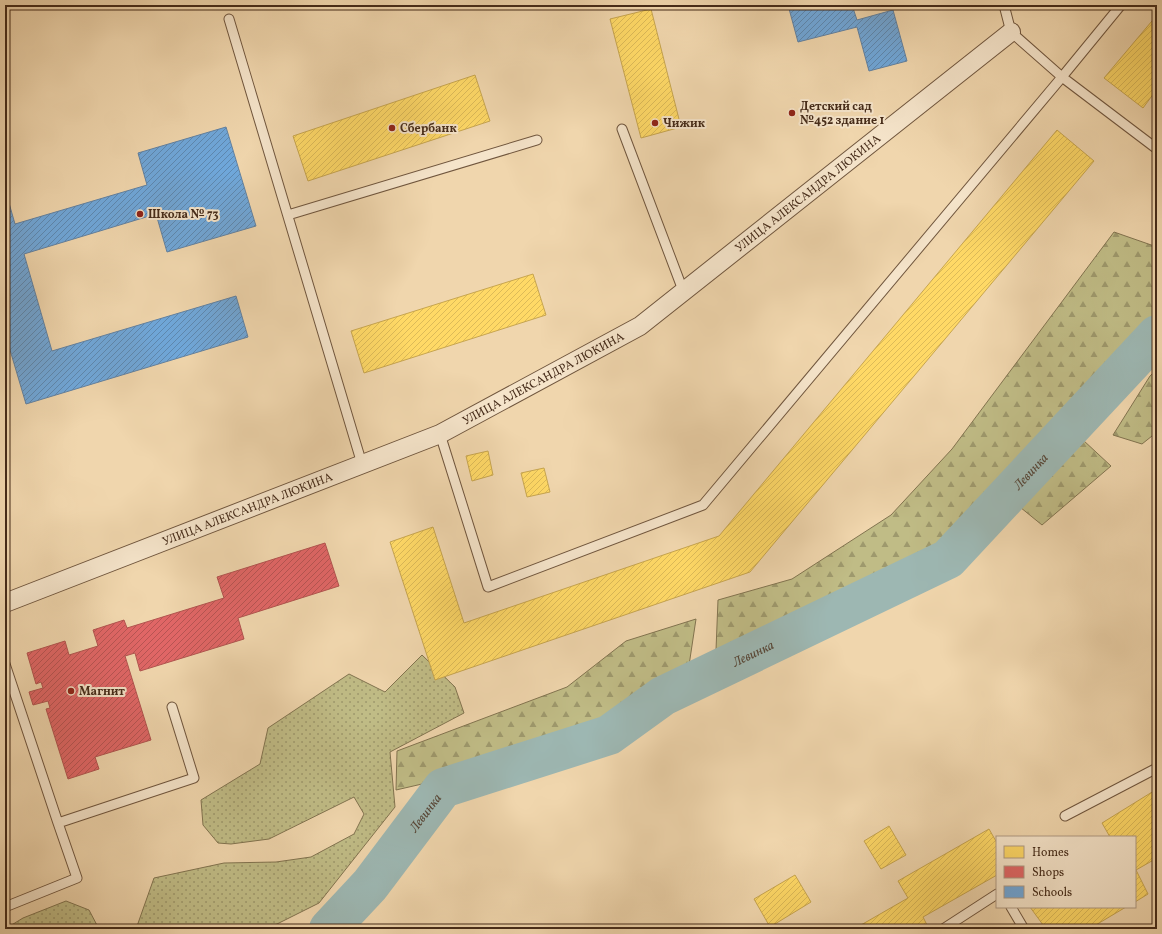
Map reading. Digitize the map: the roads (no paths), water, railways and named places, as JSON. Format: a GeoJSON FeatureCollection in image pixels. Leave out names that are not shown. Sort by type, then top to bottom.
{"type":"FeatureCollection","features":[{"type":"Feature","properties":{"kind":"street","name":"УЛИЦА АЛЕКСАНДРА ЛЮКИНА"},"geometry":{"type":"LineString","coordinates":[[5,603],[440,434],[640,326],[684,293],[1011,32]]}},
{"type":"Feature","properties":{"kind":"lane"},"geometry":{"type":"LineString","coordinates":[[1004,5],[1011,32],[1062,77],[1157,149]]}},
{"type":"Feature","properties":{"kind":"lane"},"geometry":{"type":"LineString","coordinates":[[440,434],[488,587],[703,505],[1121,5]]}},
{"type":"Feature","properties":{"kind":"lane"},"geometry":{"type":"LineString","coordinates":[[229,19],[362,464]]}},
{"type":"Feature","properties":{"kind":"lane"},"geometry":{"type":"LineString","coordinates":[[622,129],[684,293]]}},
{"type":"Feature","properties":{"kind":"lane"},"geometry":{"type":"LineString","coordinates":[[288,215],[537,140]]}},
{"type":"Feature","properties":{"kind":"lane"},"geometry":{"type":"LineString","coordinates":[[5,664],[77,878],[5,907]]}},
{"type":"Feature","properties":{"kind":"lane"},"geometry":{"type":"LineString","coordinates":[[58,822],[194,778],[172,707]]}},
{"type":"Feature","properties":{"kind":"lane"},"geometry":{"type":"LineString","coordinates":[[1065,816],[1157,768]]}},
{"type":"Feature","properties":{"kind":"lane"},"geometry":{"type":"LineString","coordinates":[[943,929],[996,895]]}},
{"type":"Feature","properties":{"kind":"lane"},"geometry":{"type":"LineString","coordinates":[[1011,908],[1024,929]]}},
{"type":"Feature","properties":{"kind":"waterway","name":"Левинка"},"geometry":{"type":"LineString","coordinates":[[329,929],[370,885],[443,788],[609,735],[663,696],[948,559],[1157,335]]}},
{"type":"Feature","properties":{"kind":"place","name":"Детский сад №452 здание 1"},"geometry":{"type":"Point","coordinates":[792,113]}},
{"type":"Feature","properties":{"kind":"place","name":"Чижик"},"geometry":{"type":"Point","coordinates":[655,123]}},
{"type":"Feature","properties":{"kind":"place","name":"Сбербанк"},"geometry":{"type":"Point","coordinates":[392,128]}},
{"type":"Feature","properties":{"kind":"place","name":"Школа № 73"},"geometry":{"type":"Point","coordinates":[140,214]}},
{"type":"Feature","properties":{"kind":"place","name":"Магнит"},"geometry":{"type":"Point","coordinates":[71,691]}}]}
